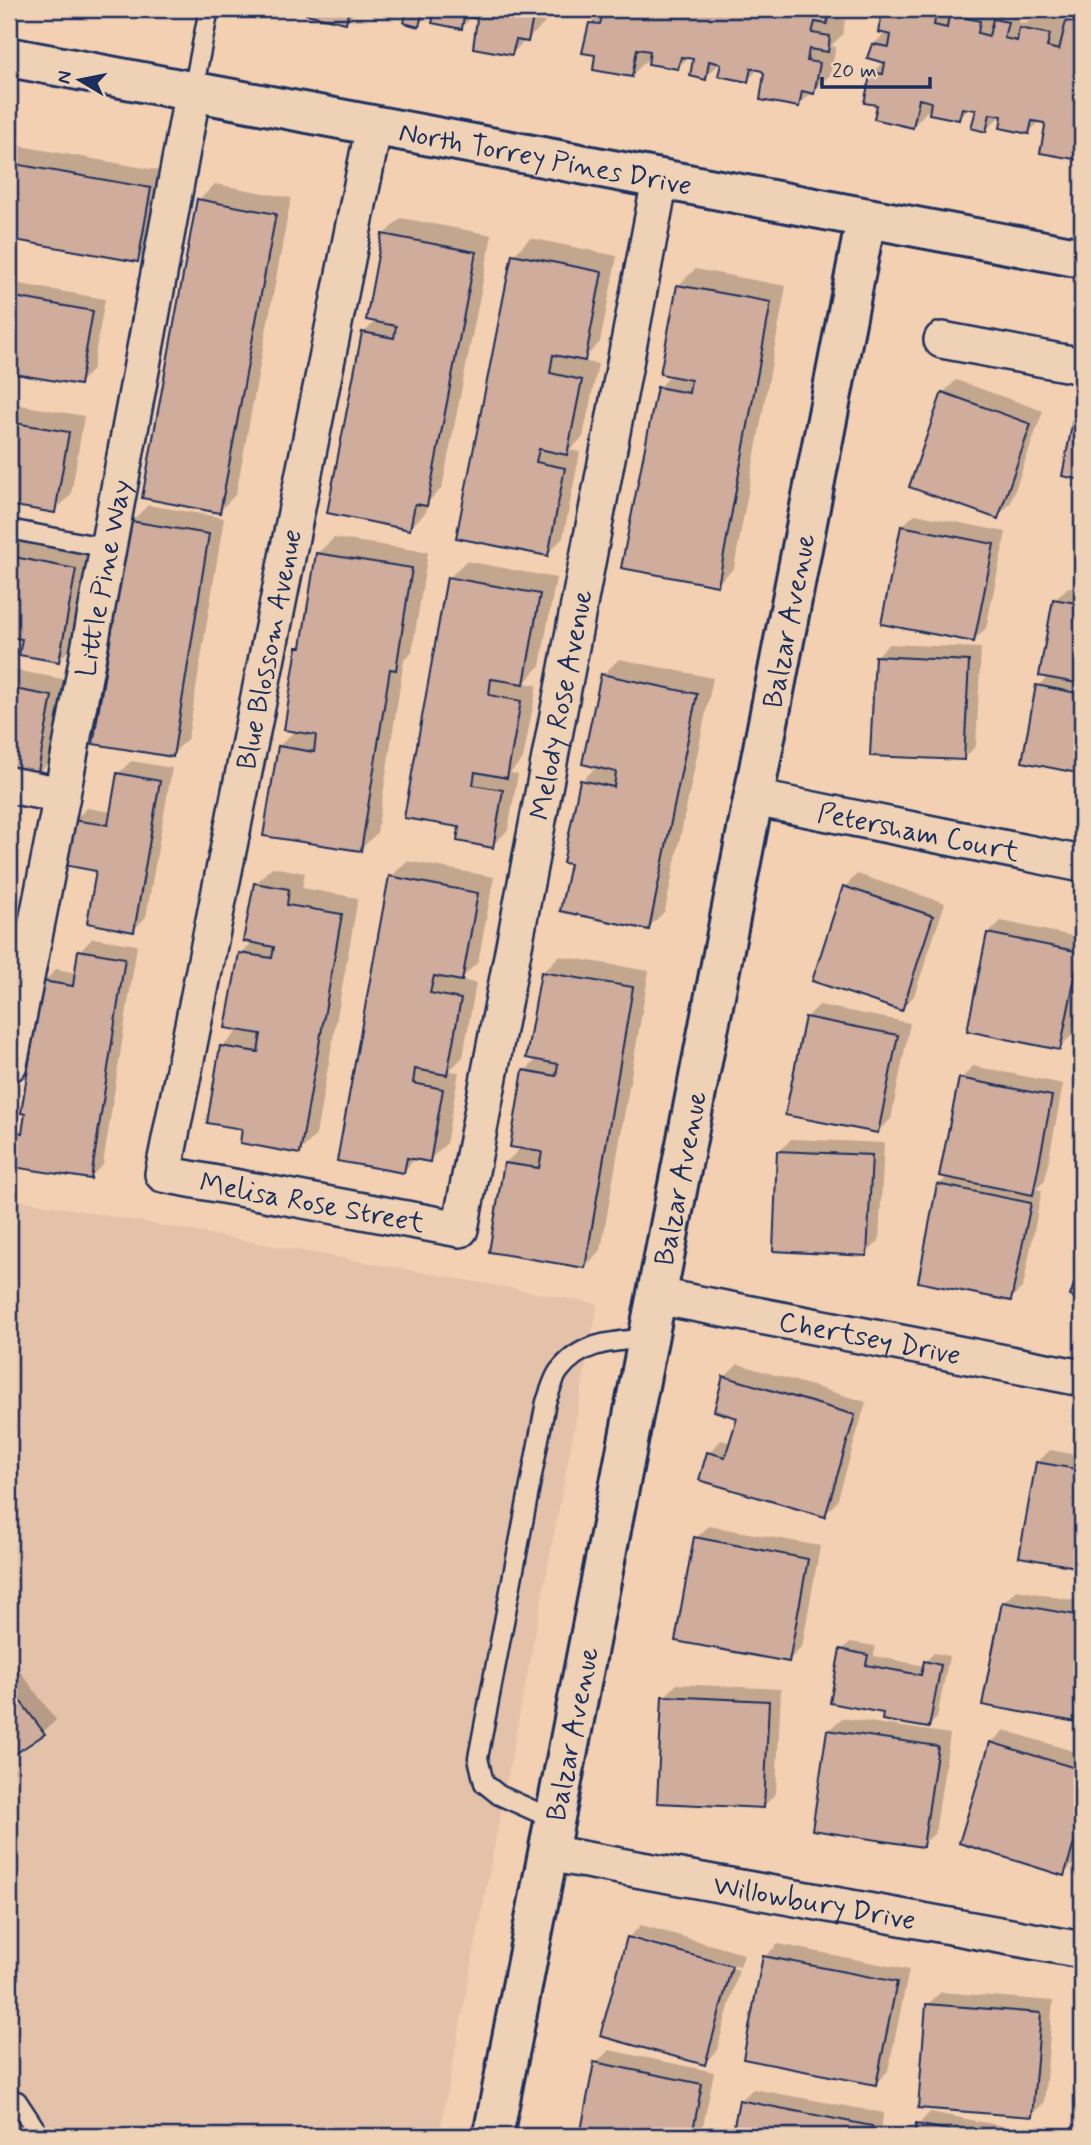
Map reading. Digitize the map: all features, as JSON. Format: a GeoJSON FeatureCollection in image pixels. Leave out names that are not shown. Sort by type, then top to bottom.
{"type":"FeatureCollection","features":[{"type":"Feature","properties":{"kind":"street","name":"North Torrey Pines Drive"},"geometry":{"type":"LineString","coordinates":[[9,57],[1082,258]]}},
{"type":"Feature","properties":{"kind":"street","name":"Little Pine Way"},"geometry":{"type":"LineString","coordinates":[[10,1053],[62,795],[193,91]]}},
{"type":"Feature","properties":{"kind":"street","name":"Blue Blossom Avenue"},"geometry":{"type":"LineString","coordinates":[[163,1174],[374,125]]}},
{"type":"Feature","properties":{"kind":"street","name":"Melody Rose Avenue"},"geometry":{"type":"LineString","coordinates":[[460,1229],[660,180]]}},
{"type":"Feature","properties":{"kind":"street","name":"Balzar Avenue"},"geometry":{"type":"LineString","coordinates":[[493,2136],[866,219]]}},
{"type":"Feature","properties":{"kind":"street"},"geometry":{"type":"LineString","coordinates":[[942,340],[1082,366]]}},
{"type":"Feature","properties":{"kind":"street"},"geometry":{"type":"LineString","coordinates":[[9,785],[62,795]]}},
{"type":"Feature","properties":{"kind":"street","name":"Petersham Court"},"geometry":{"type":"LineString","coordinates":[[754,798],[1082,864]]}},
{"type":"Feature","properties":{"kind":"street","name":"Melisa Rose Street"},"geometry":{"type":"LineString","coordinates":[[163,1174],[460,1229]]}},
{"type":"Feature","properties":{"kind":"street","name":"Chertsey Drive"},"geometry":{"type":"LineString","coordinates":[[657,1296],[1082,1378]]}},
{"type":"Feature","properties":{"kind":"street","name":"Willowbury Drive"},"geometry":{"type":"LineString","coordinates":[[552,1836],[1082,1950]]}},
{"type":"Feature","properties":{"kind":"lane"},"geometry":{"type":"LineString","coordinates":[[193,91],[209,9]]}},
{"type":"Feature","properties":{"kind":"lane"},"geometry":{"type":"LineString","coordinates":[[9,529],[108,548]]}},
{"type":"Feature","properties":{"kind":"lane"},"geometry":{"type":"LineString","coordinates":[[552,1836],[484,1783],[478,1758],[546,1402],[558,1372],[577,1355],[598,1343],[648,1338]]}},
{"type":"Feature","properties":{"kind":"lane"},"geometry":{"type":"LineString","coordinates":[[17,2101],[40,2136]]}},
{"type":"Feature","properties":{"kind":"shaded area"},"geometry":{"type":"Polygon","coordinates":[[[9,1198],[598,1304],[439,2136],[9,2136],[9,1198]]]}},
{"type":"Feature","properties":{"kind":"building"},"geometry":{"type":"Polygon","coordinates":[[[308,9],[349,9],[346,23],[306,14],[308,9]]]}},
{"type":"Feature","properties":{"kind":"building"},"geometry":{"type":"Polygon","coordinates":[[[363,9],[394,9],[392,15],[363,9]]]}},
{"type":"Feature","properties":{"kind":"building"},"geometry":{"type":"Polygon","coordinates":[[[407,9],[423,9],[419,27],[404,23],[407,9]]]}},
{"type":"Feature","properties":{"kind":"building"},"geometry":{"type":"Polygon","coordinates":[[[424,9],[521,9],[534,12],[528,42],[516,40],[512,55],[473,48],[477,19],[464,16],[462,29],[432,23],[435,11],[424,9]]]}},
{"type":"Feature","properties":{"kind":"building"},"geometry":{"type":"Polygon","coordinates":[[[585,9],[830,9],[827,24],[815,22],[812,33],[830,36],[828,52],[809,49],[807,61],[820,63],[814,94],[802,91],[799,107],[760,100],[764,74],[751,68],[748,82],[718,76],[721,64],[709,61],[706,80],[690,76],[693,59],[681,57],[678,69],[648,64],[650,51],[637,49],[632,77],[593,70],[595,55],[582,53],[589,23],[600,24],[603,13],[585,9]]]}},
{"type":"Feature","properties":{"kind":"building"},"geometry":{"type":"Polygon","coordinates":[[[883,9],[937,9],[934,25],[947,28],[949,14],[980,21],[978,33],[989,36],[993,19],[1008,22],[1004,38],[1017,41],[1019,28],[1050,34],[1047,47],[1059,50],[1066,21],[1082,24],[1080,160],[1040,153],[1044,123],[1032,121],[1029,134],[1000,128],[1002,116],[990,114],[986,132],[971,128],[976,110],[962,108],[959,120],[929,114],[931,102],[919,99],[913,128],[874,119],[877,105],[864,103],[871,72],[883,74],[885,63],[867,58],[872,44],[889,47],[891,35],[878,32],[883,9]]]}},
{"type":"Feature","properties":{"kind":"building"},"geometry":{"type":"Polygon","coordinates":[[[9,163],[151,188],[138,262],[9,239],[9,163]]]}},
{"type":"Feature","properties":{"kind":"building"},"geometry":{"type":"Polygon","coordinates":[[[197,199],[276,214],[220,513],[142,498],[197,199]]]}},
{"type":"Feature","properties":{"kind":"building"},"geometry":{"type":"Polygon","coordinates":[[[382,234],[476,252],[427,506],[415,504],[410,530],[327,513],[362,332],[394,338],[396,326],[366,320],[382,234]]]}},
{"type":"Feature","properties":{"kind":"building"},"geometry":{"type":"Polygon","coordinates":[[[512,254],[602,272],[585,361],[553,355],[550,373],[582,380],[567,455],[539,449],[536,462],[565,468],[548,556],[456,538],[512,254]]]}},
{"type":"Feature","properties":{"kind":"building"},"geometry":{"type":"Polygon","coordinates":[[[677,285],[771,302],[718,586],[621,568],[657,387],[689,393],[691,380],[660,374],[677,285]]]}},
{"type":"Feature","properties":{"kind":"building"},"geometry":{"type":"Polygon","coordinates":[[[9,296],[93,311],[80,385],[9,373],[9,296]]]}},
{"type":"Feature","properties":{"kind":"building"},"geometry":{"type":"Polygon","coordinates":[[[942,392],[1031,424],[998,519],[909,487],[942,392]]]}},
{"type":"Feature","properties":{"kind":"building"},"geometry":{"type":"Polygon","coordinates":[[[1073,420],[1082,422],[1082,480],[1062,476],[1073,420]]]}},
{"type":"Feature","properties":{"kind":"building"},"geometry":{"type":"Polygon","coordinates":[[[9,422],[69,432],[55,513],[9,505],[9,422]]]}},
{"type":"Feature","properties":{"kind":"building"},"geometry":{"type":"Polygon","coordinates":[[[130,521],[209,534],[173,757],[93,744],[130,521]]]}},
{"type":"Feature","properties":{"kind":"building"},"geometry":{"type":"Polygon","coordinates":[[[901,526],[994,544],[974,642],[881,624],[901,526]]]}},
{"type":"Feature","properties":{"kind":"building"},"geometry":{"type":"Polygon","coordinates":[[[316,553],[412,568],[396,670],[390,669],[361,851],[263,836],[278,746],[314,752],[316,735],[284,730],[316,553]]]}},
{"type":"Feature","properties":{"kind":"building"},"geometry":{"type":"Polygon","coordinates":[[[9,556],[76,569],[59,662],[19,655],[22,639],[9,637],[9,556]]]}},
{"type":"Feature","properties":{"kind":"building"},"geometry":{"type":"Polygon","coordinates":[[[447,577],[540,594],[524,684],[491,679],[489,695],[521,701],[507,778],[475,772],[473,785],[503,790],[493,848],[457,841],[459,827],[404,818],[447,577]]]}},
{"type":"Feature","properties":{"kind":"building"},"geometry":{"type":"Polygon","coordinates":[[[1053,599],[1082,604],[1082,684],[1039,676],[1053,599]]]}},
{"type":"Feature","properties":{"kind":"building"},"geometry":{"type":"Polygon","coordinates":[[[875,656],[969,661],[964,760],[870,756],[875,656]]]}},
{"type":"Feature","properties":{"kind":"building"},"geometry":{"type":"Polygon","coordinates":[[[601,674],[697,694],[649,930],[560,911],[570,864],[563,863],[580,780],[614,787],[616,772],[582,764],[601,674]]]}},
{"type":"Feature","properties":{"kind":"building"},"geometry":{"type":"Polygon","coordinates":[[[1036,685],[1082,694],[1082,774],[1022,762],[1036,685]]]}},
{"type":"Feature","properties":{"kind":"building"},"geometry":{"type":"Polygon","coordinates":[[[9,688],[52,696],[37,777],[9,772],[9,688]]]}},
{"type":"Feature","properties":{"kind":"building"},"geometry":{"type":"Polygon","coordinates":[[[117,773],[160,781],[134,932],[87,923],[96,871],[64,865],[72,820],[108,825],[117,773]]]}},
{"type":"Feature","properties":{"kind":"building"},"geometry":{"type":"Polygon","coordinates":[[[389,876],[478,893],[462,981],[434,976],[430,993],[461,999],[447,1075],[415,1069],[413,1083],[443,1089],[430,1162],[407,1158],[404,1173],[337,1161],[389,876]]]}},
{"type":"Feature","properties":{"kind":"building"},"geometry":{"type":"Polygon","coordinates":[[[254,883],[289,889],[287,905],[342,914],[300,1154],[240,1143],[242,1129],[207,1123],[220,1046],[258,1052],[261,1034],[225,1028],[239,953],[272,958],[274,947],[243,941],[254,883]]]}},
{"type":"Feature","properties":{"kind":"building"},"geometry":{"type":"Polygon","coordinates":[[[843,886],[933,916],[902,1011],[812,981],[843,886]]]}},
{"type":"Feature","properties":{"kind":"building"},"geometry":{"type":"Polygon","coordinates":[[[987,933],[1080,952],[1060,1050],[967,1031],[987,933]]]}},
{"type":"Feature","properties":{"kind":"building"},"geometry":{"type":"Polygon","coordinates":[[[78,950],[125,958],[91,1179],[13,1167],[18,1132],[22,1133],[25,1114],[21,1113],[42,981],[73,986],[78,950]]]}},
{"type":"Feature","properties":{"kind":"building"},"geometry":{"type":"Polygon","coordinates":[[[541,972],[633,987],[585,1268],[489,1252],[504,1163],[539,1168],[542,1152],[510,1147],[523,1070],[556,1076],[558,1064],[526,1058],[541,972]]]}},
{"type":"Feature","properties":{"kind":"building"},"geometry":{"type":"Polygon","coordinates":[[[805,1017],[898,1035],[878,1133],[785,1115],[805,1017]]]}},
{"type":"Feature","properties":{"kind":"building"},"geometry":{"type":"Polygon","coordinates":[[[959,1078],[1052,1096],[1033,1195],[939,1176],[959,1078]]]}},
{"type":"Feature","properties":{"kind":"building"},"geometry":{"type":"Polygon","coordinates":[[[777,1151],[872,1155],[867,1256],[773,1251],[777,1151]]]}},
{"type":"Feature","properties":{"kind":"building"},"geometry":{"type":"Polygon","coordinates":[[[937,1184],[1031,1203],[1011,1301],[918,1282],[937,1184]]]}},
{"type":"Feature","properties":{"kind":"building"},"geometry":{"type":"Polygon","coordinates":[[[1082,1260],[1082,1301],[1070,1296],[1082,1260]]]}},
{"type":"Feature","properties":{"kind":"building"},"geometry":{"type":"Polygon","coordinates":[[[723,1376],[855,1415],[825,1517],[699,1480],[707,1452],[725,1457],[737,1418],[714,1411],[723,1376]]]}},
{"type":"Feature","properties":{"kind":"building"},"geometry":{"type":"Polygon","coordinates":[[[1036,1462],[1082,1470],[1082,1568],[1019,1557],[1036,1462]]]}},
{"type":"Feature","properties":{"kind":"building"},"geometry":{"type":"Polygon","coordinates":[[[694,1537],[808,1559],[789,1662],[675,1641],[694,1537]]]}},
{"type":"Feature","properties":{"kind":"building"},"geometry":{"type":"Polygon","coordinates":[[[1002,1602],[1082,1616],[1082,1723],[982,1705],[1002,1602]]]}},
{"type":"Feature","properties":{"kind":"building"},"geometry":{"type":"Polygon","coordinates":[[[840,1649],[868,1655],[866,1665],[921,1675],[924,1661],[941,1665],[929,1728],[882,1720],[883,1713],[830,1703],[840,1649]]]}},
{"type":"Feature","properties":{"kind":"building"},"geometry":{"type":"Polygon","coordinates":[[[9,1686],[45,1734],[9,1758],[9,1686]]]}},
{"type":"Feature","properties":{"kind":"building"},"geometry":{"type":"Polygon","coordinates":[[[662,1696],[769,1701],[764,1808],[657,1803],[662,1696]]]}},
{"type":"Feature","properties":{"kind":"building"},"geometry":{"type":"Polygon","coordinates":[[[827,1730],[938,1746],[923,1847],[812,1830],[827,1730]]]}},
{"type":"Feature","properties":{"kind":"building"},"geometry":{"type":"Polygon","coordinates":[[[990,1742],[1082,1770],[1082,1817],[1064,1876],[959,1843],[990,1742]]]}},
{"type":"Feature","properties":{"kind":"building"},"geometry":{"type":"Polygon","coordinates":[[[627,1937],[732,1966],[705,2065],[600,2036],[627,1937]]]}},
{"type":"Feature","properties":{"kind":"building"},"geometry":{"type":"Polygon","coordinates":[[[763,1956],[897,1982],[876,2085],[743,2059],[763,1956]]]}},
{"type":"Feature","properties":{"kind":"building"},"geometry":{"type":"Polygon","coordinates":[[[926,2004],[1041,2013],[1032,2117],[918,2108],[926,2004]]]}},
{"type":"Feature","properties":{"kind":"building"},"geometry":{"type":"Polygon","coordinates":[[[594,2062],[702,2084],[692,2136],[580,2136],[594,2062]]]}},
{"type":"Feature","properties":{"kind":"building"},"geometry":{"type":"Polygon","coordinates":[[[739,2100],[872,2126],[870,2136],[732,2136],[739,2100]]]}},
{"type":"Feature","properties":{"kind":"building"},"geometry":{"type":"Polygon","coordinates":[[[916,2124],[980,2136],[914,2136],[916,2124]]]}}]}
